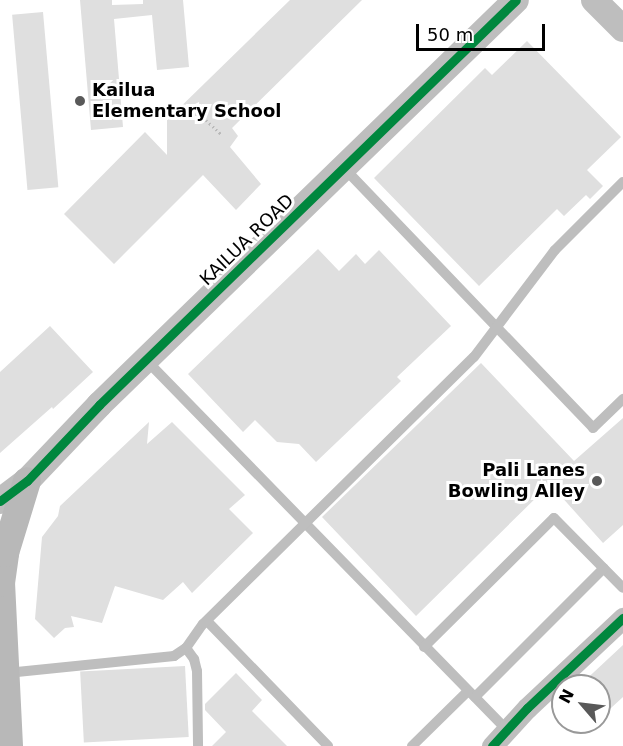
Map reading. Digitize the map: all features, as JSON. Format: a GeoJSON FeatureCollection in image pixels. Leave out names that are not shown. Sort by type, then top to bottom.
{"type":"FeatureCollection","features":[{"type":"Feature","properties":{"kind":"main road"},"geometry":{"type":"LineString","coordinates":[[9,746],[1,583],[5,553],[27,481]]}},
{"type":"Feature","properties":{"kind":"street","name":"KAILUA ROAD"},"geometry":{"type":"LineString","coordinates":[[0,501],[27,481],[146,360],[516,0]]}},
{"type":"Feature","properties":{"kind":"street"},"geometry":{"type":"LineString","coordinates":[[492,746],[623,618]]}},
{"type":"Feature","properties":{"kind":"lane"},"geometry":{"type":"LineString","coordinates":[[345,168],[593,428],[623,399]]}},
{"type":"Feature","properties":{"kind":"lane"},"geometry":{"type":"LineString","coordinates":[[4,674],[174,656],[186,648],[207,621],[474,357],[555,250],[623,182]]}},
{"type":"Feature","properties":{"kind":"lane"},"geometry":{"type":"LineString","coordinates":[[146,360],[424,647],[507,729]]}},
{"type":"Feature","properties":{"kind":"lane"},"geometry":{"type":"LineString","coordinates":[[424,647],[554,518],[623,588]]}},
{"type":"Feature","properties":{"kind":"lane"},"geometry":{"type":"LineString","coordinates":[[412,746],[471,694],[604,568]]}},
{"type":"Feature","properties":{"kind":"lane"},"geometry":{"type":"LineString","coordinates":[[207,621],[328,746]]}},
{"type":"Feature","properties":{"kind":"lane"},"geometry":{"type":"LineString","coordinates":[[186,648],[194,658],[197,671],[198,746]]}},
{"type":"Feature","properties":{"kind":"path"},"geometry":{"type":"LineString","coordinates":[[206,120],[222,135]]}},
{"type":"Feature","properties":{"kind":"building"},"geometry":{"type":"Polygon","coordinates":[[[80,0],[112,0],[112,5],[143,4],[143,0],[183,0],[189,67],[157,70],[152,15],[114,19],[123,127],[91,130],[80,0]]]}},
{"type":"Feature","properties":{"kind":"building"},"geometry":{"type":"Polygon","coordinates":[[[290,0],[362,0],[232,128],[238,136],[230,147],[261,184],[236,210],[203,175],[114,264],[64,214],[145,132],[167,155],[167,120],[290,0]]]}},
{"type":"Feature","properties":{"kind":"building"},"geometry":{"type":"Polygon","coordinates":[[[43,12],[58,187],[27,190],[12,15],[43,12]]]}},
{"type":"Feature","properties":{"kind":"building"},"geometry":{"type":"Polygon","coordinates":[[[527,41],[621,137],[587,170],[603,186],[590,199],[586,195],[564,216],[557,209],[479,286],[374,178],[485,68],[492,75],[527,41]]]}},
{"type":"Feature","properties":{"kind":"building"},"geometry":{"type":"Polygon","coordinates":[[[318,249],[339,271],[356,254],[365,264],[379,250],[451,326],[397,377],[401,381],[316,462],[299,444],[277,442],[255,420],[243,432],[188,374],[318,249]]]}},
{"type":"Feature","properties":{"kind":"building"},"geometry":{"type":"Polygon","coordinates":[[[50,326],[93,372],[0,453],[0,372],[50,326]]]}},
{"type":"Feature","properties":{"kind":"building"},"geometry":{"type":"Polygon","coordinates":[[[481,363],[574,461],[623,418],[623,525],[603,543],[550,484],[416,616],[322,517],[481,363]]]}},
{"type":"Feature","properties":{"kind":"building"},"geometry":{"type":"Polygon","coordinates":[[[149,422],[147,444],[172,422],[245,495],[229,509],[253,533],[192,593],[183,582],[163,600],[115,586],[102,623],[71,616],[74,627],[65,628],[54,638],[35,619],[42,537],[58,516],[60,506],[149,422]]]}},
{"type":"Feature","properties":{"kind":"building"},"geometry":{"type":"Polygon","coordinates":[[[623,645],[623,697],[611,708],[611,674],[592,674],[623,645]]]}},
{"type":"Feature","properties":{"kind":"building"},"geometry":{"type":"Polygon","coordinates":[[[185,666],[189,737],[84,742],[80,671],[185,666]]]}},
{"type":"Feature","properties":{"kind":"building"},"geometry":{"type":"Polygon","coordinates":[[[236,673],[262,700],[252,711],[287,746],[212,746],[226,732],[205,710],[205,704],[236,673]]]}},
{"type":"Feature","properties":{"kind":"cycle path"},"geometry":{"type":"LineString","coordinates":[[0,501],[27,481],[99,405],[516,0]]}},
{"type":"Feature","properties":{"kind":"cycle path"},"geometry":{"type":"LineString","coordinates":[[492,746],[527,708],[623,618]]}},
{"type":"Feature","properties":{"kind":"place","name":"Kailua Elementary School"},"geometry":{"type":"Point","coordinates":[80,101]}},
{"type":"Feature","properties":{"kind":"place","name":"Pali Lanes Bowling Alley"},"geometry":{"type":"Point","coordinates":[597,481]}}]}
